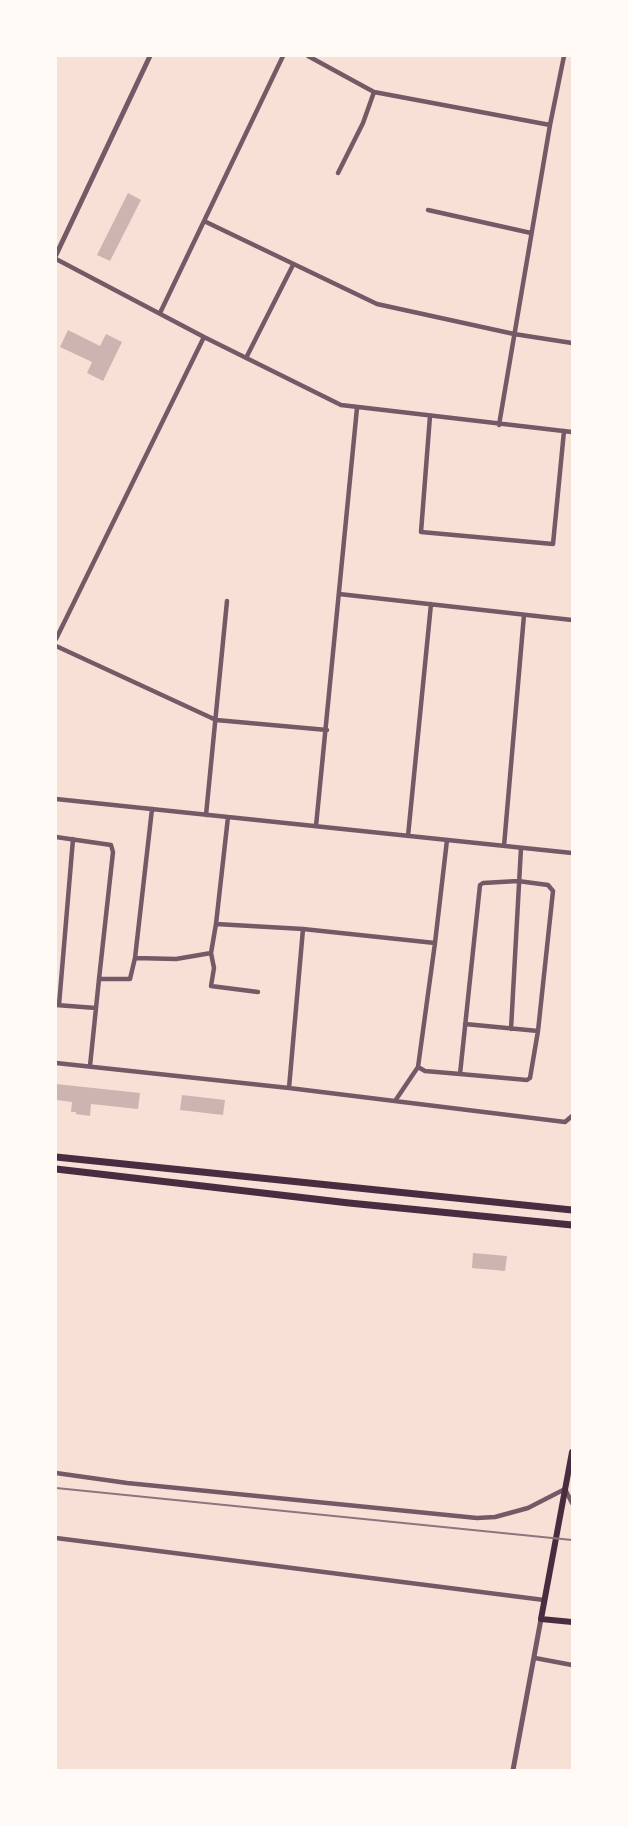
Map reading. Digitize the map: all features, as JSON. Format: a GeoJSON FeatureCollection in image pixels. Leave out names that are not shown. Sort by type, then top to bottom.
{"type":"FeatureCollection","features":[{"type":"Feature","properties":{"kind":"highway"},"geometry":{"type":"LineString","coordinates":[[56,1158],[573,1210]]}},
{"type":"Feature","properties":{"kind":"highway"},"geometry":{"type":"LineString","coordinates":[[56,1169],[349,1203],[573,1225]]}},
{"type":"Feature","properties":{"kind":"highway"},"geometry":{"type":"LineString","coordinates":[[349,1203],[350,1187]]}},
{"type":"Feature","properties":{"kind":"main road"},"geometry":{"type":"LineString","coordinates":[[573,1452],[541,1619],[573,1622]]}},
{"type":"Feature","properties":{"kind":"street"},"geometry":{"type":"LineString","coordinates":[[150,56],[56,257],[204,337],[341,405],[573,432]]}},
{"type":"Feature","properties":{"kind":"street"},"geometry":{"type":"LineString","coordinates":[[160,313],[283,56]]}},
{"type":"Feature","properties":{"kind":"street"},"geometry":{"type":"LineString","coordinates":[[308,56],[374,92],[550,125]]}},
{"type":"Feature","properties":{"kind":"street"},"geometry":{"type":"LineString","coordinates":[[499,425],[550,125],[564,56]]}},
{"type":"Feature","properties":{"kind":"street"},"geometry":{"type":"LineString","coordinates":[[338,173],[363,123],[374,92]]}},
{"type":"Feature","properties":{"kind":"street"},"geometry":{"type":"LineString","coordinates":[[428,210],[531,233]]}},
{"type":"Feature","properties":{"kind":"street"},"geometry":{"type":"LineString","coordinates":[[204,221],[377,304],[514,334],[573,343]]}},
{"type":"Feature","properties":{"kind":"street"},"geometry":{"type":"LineString","coordinates":[[246,358],[293,265]]}},
{"type":"Feature","properties":{"kind":"street"},"geometry":{"type":"LineString","coordinates":[[56,639],[204,337]]}},
{"type":"Feature","properties":{"kind":"street"},"geometry":{"type":"LineString","coordinates":[[316,826],[357,408]]}},
{"type":"Feature","properties":{"kind":"street"},"geometry":{"type":"LineString","coordinates":[[430,416],[421,532],[553,544],[564,432]]}},
{"type":"Feature","properties":{"kind":"street"},"geometry":{"type":"LineString","coordinates":[[339,594],[573,620]]}},
{"type":"Feature","properties":{"kind":"street"},"geometry":{"type":"LineString","coordinates":[[206,815],[227,601]]}},
{"type":"Feature","properties":{"kind":"street"},"geometry":{"type":"LineString","coordinates":[[408,836],[431,604]]}},
{"type":"Feature","properties":{"kind":"street"},"geometry":{"type":"LineString","coordinates":[[504,846],[524,615]]}},
{"type":"Feature","properties":{"kind":"street"},"geometry":{"type":"LineString","coordinates":[[56,646],[216,720],[327,730]]}},
{"type":"Feature","properties":{"kind":"street"},"geometry":{"type":"LineString","coordinates":[[56,799],[573,853]]}},
{"type":"Feature","properties":{"kind":"street"},"geometry":{"type":"LineString","coordinates":[[99,979],[130,979],[135,958],[152,809]]}},
{"type":"Feature","properties":{"kind":"street"},"geometry":{"type":"LineString","coordinates":[[228,817],[211,953],[214,968],[211,986],[258,992]]}},
{"type":"Feature","properties":{"kind":"street"},"geometry":{"type":"LineString","coordinates":[[56,837],[111,845],[113,852],[90,1066]]}},
{"type":"Feature","properties":{"kind":"street"},"geometry":{"type":"LineString","coordinates":[[73,839],[57,1005],[96,1008]]}},
{"type":"Feature","properties":{"kind":"street"},"geometry":{"type":"LineString","coordinates":[[395,1101],[417,1068],[447,840]]}},
{"type":"Feature","properties":{"kind":"street"},"geometry":{"type":"LineString","coordinates":[[511,1029],[521,848]]}},
{"type":"Feature","properties":{"kind":"street"},"geometry":{"type":"LineString","coordinates":[[417,1068],[425,1071],[527,1080],[530,1078],[538,1031],[553,891],[548,885],[518,881],[480,885],[460,1074]]}},
{"type":"Feature","properties":{"kind":"street"},"geometry":{"type":"LineString","coordinates":[[216,924],[303,929],[435,943]]}},
{"type":"Feature","properties":{"kind":"street"},"geometry":{"type":"LineString","coordinates":[[289,1089],[303,929]]}},
{"type":"Feature","properties":{"kind":"street"},"geometry":{"type":"LineString","coordinates":[[135,958],[176,959],[211,953]]}},
{"type":"Feature","properties":{"kind":"street"},"geometry":{"type":"LineString","coordinates":[[465,1024],[538,1031]]}},
{"type":"Feature","properties":{"kind":"street"},"geometry":{"type":"LineString","coordinates":[[56,1063],[565,1122],[572,1118]]}},
{"type":"Feature","properties":{"kind":"street"},"geometry":{"type":"LineString","coordinates":[[56,1473],[127,1483],[477,1518],[495,1517],[528,1508],[565,1489],[573,1503]]}},
{"type":"Feature","properties":{"kind":"street"},"geometry":{"type":"LineString","coordinates":[[56,1538],[544,1600]]}},
{"type":"Feature","properties":{"kind":"street"},"geometry":{"type":"LineString","coordinates":[[513,1770],[541,1619]]}},
{"type":"Feature","properties":{"kind":"street"},"geometry":{"type":"LineString","coordinates":[[535,1658],[573,1665]]}},
{"type":"Feature","properties":{"kind":"building"},"geometry":{"type":"Polygon","coordinates":[[[128,193],[141,200],[110,261],[97,255],[128,193]]]}},
{"type":"Feature","properties":{"kind":"building"},"geometry":{"type":"Polygon","coordinates":[[[68,330],[100,346],[106,334],[122,342],[103,381],[87,373],[92,362],[60,347],[68,330]]]}},
{"type":"Feature","properties":{"kind":"building"},"geometry":{"type":"Polygon","coordinates":[[[56,1084],[140,1093],[138,1109],[91,1104],[90,1116],[76,1114],[76,1112],[71,1112],[72,1102],[56,1100],[56,1084]]]}},
{"type":"Feature","properties":{"kind":"building"},"geometry":{"type":"Polygon","coordinates":[[[182,1095],[225,1100],[223,1115],[180,1110],[182,1095]]]}},
{"type":"Feature","properties":{"kind":"building"},"geometry":{"type":"Polygon","coordinates":[[[473,1253],[507,1256],[505,1271],[472,1268],[473,1253]]]}},
{"type":"Feature","properties":{"kind":"railway"},"geometry":{"type":"LineString","coordinates":[[56,1488],[572,1540]]}}]}
